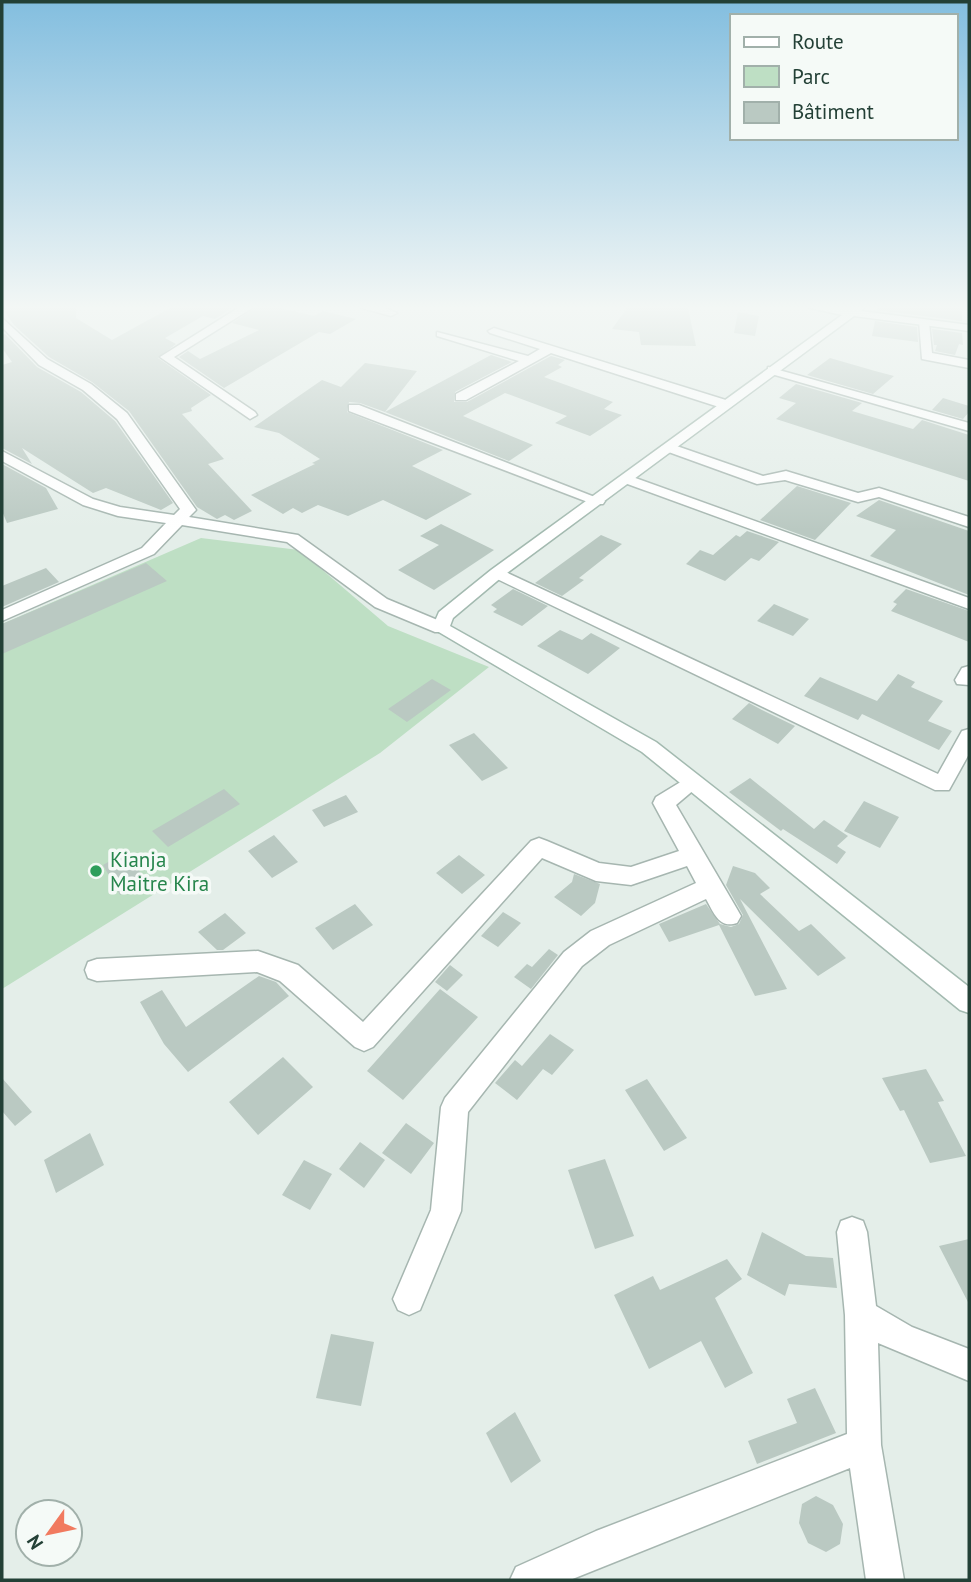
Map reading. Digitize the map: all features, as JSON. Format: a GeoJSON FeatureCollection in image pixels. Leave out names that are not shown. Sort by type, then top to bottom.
{"type":"FeatureCollection","features":[{"type":"Feature","properties":{"kind":"street"},"geometry":{"type":"LineString","coordinates":[[2,615],[148,551],[188,510],[122,416],[78,382]]}},
{"type":"Feature","properties":{"kind":"street"},"geometry":{"type":"LineString","coordinates":[[202,382],[250,415]]}},
{"type":"Feature","properties":{"kind":"street"},"geometry":{"type":"LineString","coordinates":[[461,397],[488,382]]}},
{"type":"Feature","properties":{"kind":"street"},"geometry":{"type":"LineString","coordinates":[[654,382],[724,404]]}},
{"type":"Feature","properties":{"kind":"street"},"geometry":{"type":"LineString","coordinates":[[441,628],[445,616],[497,572],[598,501],[755,382]]}},
{"type":"Feature","properties":{"kind":"street"},"geometry":{"type":"LineString","coordinates":[[813,382],[969,427]]}},
{"type":"Feature","properties":{"kind":"street"},"geometry":{"type":"LineString","coordinates":[[354,408],[598,501]]}},
{"type":"Feature","properties":{"kind":"street"},"geometry":{"type":"LineString","coordinates":[[668,447],[762,481],[786,475],[858,498],[879,492],[969,522]]}},
{"type":"Feature","properties":{"kind":"street"},"geometry":{"type":"LineString","coordinates":[[2,456],[88,502],[118,511],[292,538],[381,603],[441,628],[649,747],[850,904],[969,1002]]}},
{"type":"Feature","properties":{"kind":"street"},"geometry":{"type":"LineString","coordinates":[[626,479],[969,604]]}},
{"type":"Feature","properties":{"kind":"street"},"geometry":{"type":"LineString","coordinates":[[497,572],[942,785],[969,736]]}},
{"type":"Feature","properties":{"kind":"street"},"geometry":{"type":"LineString","coordinates":[[692,783],[664,803],[729,916]]}},
{"type":"Feature","properties":{"kind":"street"},"geometry":{"type":"LineString","coordinates":[[97,970],[258,961],[289,973],[364,1039],[539,847],[596,872],[631,876],[692,855]]}},
{"type":"Feature","properties":{"kind":"street"},"geometry":{"type":"LineString","coordinates":[[409,1299],[446,1211],[455,1107],[573,959],[600,938],[710,887]]}},
{"type":"Feature","properties":{"kind":"street"},"geometry":{"type":"LineString","coordinates":[[852,1232],[861,1315],[864,1446],[885,1580]]}},
{"type":"Feature","properties":{"kind":"street"},"geometry":{"type":"LineString","coordinates":[[861,1315],[903,1340],[969,1365]]}},
{"type":"Feature","properties":{"kind":"street"},"geometry":{"type":"LineString","coordinates":[[528,1580],[596,1549],[864,1446]]}},
{"type":"Feature","properties":{"kind":"green space","name":"Kianja Maitre Kira"},"geometry":{"type":"Polygon","coordinates":[[[201,538],[299,550],[388,626],[489,667],[380,753],[2,989],[2,624],[201,538]]]}},
{"type":"Feature","properties":{"kind":"building"},"geometry":{"type":"Polygon","coordinates":[[[2,382],[63,382],[81,392],[115,421],[173,503],[161,510],[106,488],[93,493],[22,448],[32,464],[2,448],[2,382]]]}},
{"type":"Feature","properties":{"kind":"building"},"geometry":{"type":"Polygon","coordinates":[[[92,382],[192,382],[211,395],[191,408],[192,411],[182,414],[224,459],[208,464],[252,511],[234,520],[225,515],[217,519],[197,507],[129,411],[92,382]]]}},
{"type":"Feature","properties":{"kind":"building"},"geometry":{"type":"Polygon","coordinates":[[[215,382],[234,382],[224,388],[215,382]]]}},
{"type":"Feature","properties":{"kind":"building"},"geometry":{"type":"Polygon","coordinates":[[[319,382],[341,387],[346,382],[409,382],[385,412],[349,402],[347,412],[443,450],[412,466],[472,494],[426,520],[383,500],[348,516],[318,505],[302,513],[293,508],[283,514],[251,495],[315,464],[312,463],[320,459],[279,433],[254,427],[319,382]]]}},
{"type":"Feature","properties":{"kind":"building"},"geometry":{"type":"Polygon","coordinates":[[[441,382],[474,382],[455,392],[454,402],[467,402],[504,382],[557,382],[613,402],[604,409],[622,415],[590,436],[555,423],[567,416],[505,393],[463,416],[533,445],[509,461],[385,412],[441,382]]]}},
{"type":"Feature","properties":{"kind":"building"},"geometry":{"type":"Polygon","coordinates":[[[831,382],[887,382],[873,394],[831,382]]]}},
{"type":"Feature","properties":{"kind":"building"},"geometry":{"type":"Polygon","coordinates":[[[796,384],[862,403],[852,411],[913,429],[922,420],[969,435],[969,481],[776,419],[796,403],[779,398],[796,384]]]}},
{"type":"Feature","properties":{"kind":"building"},"geometry":{"type":"Polygon","coordinates":[[[943,398],[969,406],[969,412],[963,419],[932,410],[943,398]]]}},
{"type":"Feature","properties":{"kind":"building"},"geometry":{"type":"Polygon","coordinates":[[[2,464],[46,488],[58,509],[7,523],[2,511],[2,464]]]}},
{"type":"Feature","properties":{"kind":"building"},"geometry":{"type":"Polygon","coordinates":[[[797,486],[851,503],[815,540],[760,520],[797,486]]]}},
{"type":"Feature","properties":{"kind":"building"},"geometry":{"type":"Polygon","coordinates":[[[879,500],[969,531],[969,595],[870,556],[896,530],[856,516],[879,500]]]}},
{"type":"Feature","properties":{"kind":"building"},"geometry":{"type":"Polygon","coordinates":[[[441,524],[494,550],[434,590],[398,570],[439,545],[420,536],[441,524]]]}},
{"type":"Feature","properties":{"kind":"building"},"geometry":{"type":"Polygon","coordinates":[[[747,531],[779,542],[759,561],[751,558],[725,581],[686,564],[700,550],[713,555],[736,535],[740,537],[747,531]]]}},
{"type":"Feature","properties":{"kind":"building"},"geometry":{"type":"Polygon","coordinates":[[[601,535],[622,544],[579,578],[584,580],[562,596],[535,583],[601,535]]]}},
{"type":"Feature","properties":{"kind":"building"},"geometry":{"type":"Polygon","coordinates":[[[146,563],[167,581],[2,654],[2,624],[146,563]]]}},
{"type":"Feature","properties":{"kind":"building"},"geometry":{"type":"Polygon","coordinates":[[[46,568],[59,582],[2,607],[2,586],[46,568]]]}},
{"type":"Feature","properties":{"kind":"building"},"geometry":{"type":"Polygon","coordinates":[[[513,589],[548,606],[522,626],[493,612],[497,609],[491,605],[513,589]]]}},
{"type":"Feature","properties":{"kind":"building"},"geometry":{"type":"Polygon","coordinates":[[[906,589],[969,611],[969,642],[891,611],[897,604],[893,602],[906,589]]]}},
{"type":"Feature","properties":{"kind":"building"},"geometry":{"type":"Polygon","coordinates":[[[774,604],[809,619],[793,636],[757,621],[774,604]]]}},
{"type":"Feature","properties":{"kind":"building"},"geometry":{"type":"Polygon","coordinates":[[[560,630],[582,640],[591,633],[620,648],[588,674],[537,646],[560,630]]]}},
{"type":"Feature","properties":{"kind":"building"},"geometry":{"type":"Polygon","coordinates":[[[898,674],[915,682],[911,687],[943,701],[928,721],[952,731],[939,750],[862,714],[858,720],[804,696],[820,677],[877,701],[898,674]]]}},
{"type":"Feature","properties":{"kind":"building"},"geometry":{"type":"Polygon","coordinates":[[[432,679],[451,690],[407,722],[388,709],[432,679]]]}},
{"type":"Feature","properties":{"kind":"building"},"geometry":{"type":"Polygon","coordinates":[[[749,703],[795,726],[778,744],[732,719],[749,703]]]}},
{"type":"Feature","properties":{"kind":"building"},"geometry":{"type":"Polygon","coordinates":[[[474,733],[508,768],[482,781],[449,745],[474,733]]]}},
{"type":"Feature","properties":{"kind":"building"},"geometry":{"type":"Polygon","coordinates":[[[750,778],[814,829],[824,820],[848,836],[837,846],[846,852],[837,864],[783,829],[781,831],[729,792],[750,778]]]}},
{"type":"Feature","properties":{"kind":"building"},"geometry":{"type":"Polygon","coordinates":[[[224,789],[240,804],[168,847],[152,831],[224,789]]]}},
{"type":"Feature","properties":{"kind":"building"},"geometry":{"type":"Polygon","coordinates":[[[346,795],[358,812],[324,827],[312,810],[346,795]]]}},
{"type":"Feature","properties":{"kind":"building"},"geometry":{"type":"Polygon","coordinates":[[[864,801],[899,817],[880,848],[844,831],[864,801]]]}},
{"type":"Feature","properties":{"kind":"building"},"geometry":{"type":"Polygon","coordinates":[[[274,835],[298,862],[272,878],[248,851],[274,835]]]}},
{"type":"Feature","properties":{"kind":"building"},"geometry":{"type":"Polygon","coordinates":[[[127,851],[146,882],[120,895],[103,865],[127,851]]]}},
{"type":"Feature","properties":{"kind":"building"},"geometry":{"type":"Polygon","coordinates":[[[459,855],[485,875],[462,894],[436,873],[459,855]]]}},
{"type":"Feature","properties":{"kind":"building"},"geometry":{"type":"Polygon","coordinates":[[[733,866],[755,873],[770,888],[760,894],[799,931],[811,924],[846,958],[818,976],[740,899],[787,989],[755,996],[719,925],[669,942],[659,924],[706,904],[720,924],[731,927],[739,924],[743,915],[726,885],[733,866]]]}},
{"type":"Feature","properties":{"kind":"building"},"geometry":{"type":"Polygon","coordinates":[[[574,874],[600,884],[595,903],[581,916],[554,897],[572,882],[574,874]]]}},
{"type":"Feature","properties":{"kind":"building"},"geometry":{"type":"Polygon","coordinates":[[[355,904],[373,925],[333,950],[315,928],[355,904]]]}},
{"type":"Feature","properties":{"kind":"building"},"geometry":{"type":"Polygon","coordinates":[[[503,912],[521,923],[498,947],[481,936],[503,912]]]}},
{"type":"Feature","properties":{"kind":"building"},"geometry":{"type":"Polygon","coordinates":[[[225,913],[246,933],[223,950],[217,950],[198,932],[225,913]]]}},
{"type":"Feature","properties":{"kind":"building"},"geometry":{"type":"Polygon","coordinates":[[[549,949],[558,955],[531,989],[514,977],[527,964],[532,967],[549,949]]]}},
{"type":"Feature","properties":{"kind":"building"},"geometry":{"type":"Polygon","coordinates":[[[450,965],[463,975],[447,991],[435,982],[450,965]]]}},
{"type":"Feature","properties":{"kind":"building"},"geometry":{"type":"Polygon","coordinates":[[[259,976],[276,982],[289,996],[188,1072],[164,1044],[140,1002],[162,990],[186,1027],[259,976]]]}},
{"type":"Feature","properties":{"kind":"building"},"geometry":{"type":"Polygon","coordinates":[[[440,989],[478,1017],[403,1100],[367,1071],[440,989]]]}},
{"type":"Feature","properties":{"kind":"building"},"geometry":{"type":"Polygon","coordinates":[[[550,1034],[574,1050],[552,1075],[543,1069],[517,1100],[495,1083],[515,1060],[522,1066],[550,1034]]]}},
{"type":"Feature","properties":{"kind":"building"},"geometry":{"type":"Polygon","coordinates":[[[283,1057],[313,1087],[258,1135],[229,1102],[283,1057]]]}},
{"type":"Feature","properties":{"kind":"building"},"geometry":{"type":"Polygon","coordinates":[[[926,1069],[944,1101],[938,1102],[966,1156],[930,1163],[904,1110],[900,1111],[882,1078],[926,1069]]]}},
{"type":"Feature","properties":{"kind":"building"},"geometry":{"type":"Polygon","coordinates":[[[2,1078],[32,1112],[15,1126],[2,1111],[2,1078]]]}},
{"type":"Feature","properties":{"kind":"building"},"geometry":{"type":"Polygon","coordinates":[[[647,1079],[687,1138],[664,1151],[625,1090],[647,1079]]]}},
{"type":"Feature","properties":{"kind":"building"},"geometry":{"type":"Polygon","coordinates":[[[406,1123],[434,1143],[411,1174],[382,1153],[406,1123]]]}},
{"type":"Feature","properties":{"kind":"building"},"geometry":{"type":"Polygon","coordinates":[[[90,1133],[104,1165],[56,1193],[44,1160],[90,1133]]]}},
{"type":"Feature","properties":{"kind":"building"},"geometry":{"type":"Polygon","coordinates":[[[360,1142],[385,1160],[364,1188],[339,1169],[360,1142]]]}},
{"type":"Feature","properties":{"kind":"building"},"geometry":{"type":"Polygon","coordinates":[[[605,1159],[634,1236],[595,1249],[568,1170],[605,1159]]]}},
{"type":"Feature","properties":{"kind":"building"},"geometry":{"type":"Polygon","coordinates":[[[304,1160],[332,1174],[310,1210],[282,1195],[304,1160]]]}},
{"type":"Feature","properties":{"kind":"building"},"geometry":{"type":"Polygon","coordinates":[[[762,1232],[806,1256],[833,1258],[837,1288],[789,1284],[785,1296],[747,1275],[762,1232]]]}},
{"type":"Feature","properties":{"kind":"building"},"geometry":{"type":"Polygon","coordinates":[[[969,1239],[969,1304],[939,1246],[969,1239]]]}},
{"type":"Feature","properties":{"kind":"building"},"geometry":{"type":"Polygon","coordinates":[[[727,1259],[742,1279],[715,1298],[753,1373],[725,1388],[701,1341],[649,1369],[614,1295],[653,1276],[660,1290],[727,1259]]]}},
{"type":"Feature","properties":{"kind":"building"},"geometry":{"type":"Polygon","coordinates":[[[331,1334],[374,1342],[361,1406],[316,1398],[331,1334]]]}},
{"type":"Feature","properties":{"kind":"building"},"geometry":{"type":"Polygon","coordinates":[[[815,1388],[836,1433],[757,1464],[748,1441],[797,1423],[787,1399],[815,1388]]]}},
{"type":"Feature","properties":{"kind":"building"},"geometry":{"type":"Polygon","coordinates":[[[515,1412],[541,1461],[511,1483],[486,1433],[515,1412]]]}},
{"type":"Feature","properties":{"kind":"building"},"geometry":{"type":"Polygon","coordinates":[[[816,1496],[833,1505],[843,1524],[840,1544],[826,1552],[808,1543],[799,1523],[802,1504],[816,1496]]]}},
{"type":"Feature","properties":{"kind":"place","name":"Kianja Maitre Kira"},"geometry":{"type":"Point","coordinates":[96,871]}}]}
